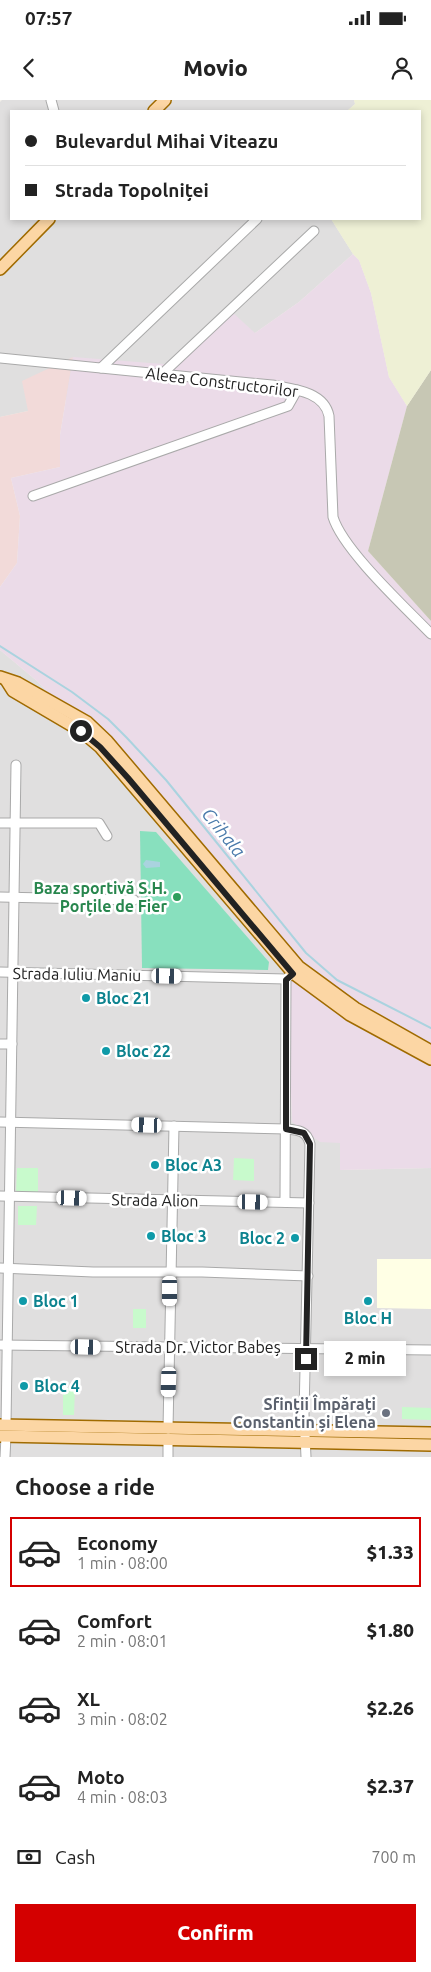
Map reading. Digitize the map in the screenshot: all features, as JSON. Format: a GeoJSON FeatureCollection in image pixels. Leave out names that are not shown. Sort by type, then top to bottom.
{"type":"FeatureCollection","features":[{"type":"Feature","properties":{"kind":"main road"},"geometry":{"type":"LineString","coordinates":[[155,110],[165,100]]}},
{"type":"Feature","properties":{"kind":"main road"},"geometry":{"type":"LineString","coordinates":[[0,269],[48,220]]}},
{"type":"Feature","properties":{"kind":"main road"},"geometry":{"type":"LineString","coordinates":[[3,678],[18,683],[87,722],[107,740],[293,973],[350,1016],[431,1060]]}},
{"type":"Feature","properties":{"kind":"main road"},"geometry":{"type":"LineString","coordinates":[[293,973],[431,1051]]}},
{"type":"Feature","properties":{"kind":"main road"},"geometry":{"type":"LineString","coordinates":[[3,1431],[305,1437],[431,1445]]}},
{"type":"Feature","properties":{"kind":"main road"},"geometry":{"type":"LineString","coordinates":[[305,1437],[431,1433]]}},
{"type":"Feature","properties":{"kind":"street"},"geometry":{"type":"LineString","coordinates":[[101,368],[256,220]]}},
{"type":"Feature","properties":{"kind":"street"},"geometry":{"type":"LineString","coordinates":[[162,374],[314,231]]}},
{"type":"Feature","properties":{"kind":"street","name":"Aleea Constructorilor"},"geometry":{"type":"LineString","coordinates":[[0,358],[297,390],[316,398],[327,409],[333,516],[336,527],[353,550],[431,634]]}},
{"type":"Feature","properties":{"kind":"street"},"geometry":{"type":"LineString","coordinates":[[33,496],[288,406],[297,390]]}},
{"type":"Feature","properties":{"kind":"street"},"geometry":{"type":"LineString","coordinates":[[5,1457],[3,1431],[4,1196],[10,1122],[16,765]]}},
{"type":"Feature","properties":{"kind":"street"},"geometry":{"type":"LineString","coordinates":[[0,823],[99,823],[106,836]]}},
{"type":"Feature","properties":{"kind":"street"},"geometry":{"type":"LineString","coordinates":[[0,897],[134,900]]}},
{"type":"Feature","properties":{"kind":"street","name":"Strada Iuliu Maniu"},"geometry":{"type":"LineString","coordinates":[[0,972],[293,973]]}},
{"type":"Feature","properties":{"kind":"street"},"geometry":{"type":"LineString","coordinates":[[285,1202],[286,1129],[293,973]]}},
{"type":"Feature","properties":{"kind":"street"},"geometry":{"type":"LineString","coordinates":[[0,1044],[12,1044]]}},
{"type":"Feature","properties":{"kind":"street"},"geometry":{"type":"LineString","coordinates":[[0,1122],[286,1129],[299,1130],[308,1137],[310,1144],[306,1457]]}},
{"type":"Feature","properties":{"kind":"street"},"geometry":{"type":"LineString","coordinates":[[168,1457],[174,1126]]}},
{"type":"Feature","properties":{"kind":"street","name":"Strada Alion"},"geometry":{"type":"LineString","coordinates":[[4,1196],[309,1203]]}},
{"type":"Feature","properties":{"kind":"street"},"geometry":{"type":"LineString","coordinates":[[4,1268],[93,1272],[308,1276]]}},
{"type":"Feature","properties":{"kind":"street","name":"Strada Dr. Victor Babeș"},"geometry":{"type":"LineString","coordinates":[[3,1345],[431,1350]]}},
{"type":"Feature","properties":{"kind":"shaded area"},"geometry":{"type":"Polygon","coordinates":[[[2,100],[354,100],[355,104],[348,110],[10,110],[10,220],[332,220],[353,254],[299,302],[255,333],[176,365],[28,411],[0,417],[0,102],[2,100]]]}},
{"type":"Feature","properties":{"kind":"shaded area"},"geometry":{"type":"Polygon","coordinates":[[[354,100],[431,100],[431,370],[407,406],[389,377],[371,293],[359,260],[353,254],[332,220],[421,220],[421,110],[348,110],[355,104],[354,100]]]}},
{"type":"Feature","properties":{"kind":"shaded area"},"geometry":{"type":"Polygon","coordinates":[[[353,254],[359,260],[371,293],[389,377],[407,406],[368,551],[431,621],[431,1168],[340,1170],[340,1143],[320,1142],[292,1122],[287,975],[142,792],[37,681],[0,650],[0,587],[17,563],[20,516],[11,478],[60,467],[60,435],[73,357],[176,365],[232,312],[255,333],[299,302],[353,254]]]}},
{"type":"Feature","properties":{"kind":"shaded area"},"geometry":{"type":"Polygon","coordinates":[[[73,357],[60,435],[60,467],[11,478],[20,516],[17,563],[0,587],[0,417],[28,411],[22,381],[73,357]]]}},
{"type":"Feature","properties":{"kind":"shaded area"},"geometry":{"type":"Polygon","coordinates":[[[431,370],[431,621],[368,551],[407,406],[431,370]]]}},
{"type":"Feature","properties":{"kind":"shaded area"},"geometry":{"type":"Polygon","coordinates":[[[0,650],[37,681],[142,792],[287,975],[292,1122],[341,1143],[340,1170],[431,1168],[431,1457],[0,1457],[0,650]]]}},
{"type":"Feature","properties":{"kind":"shaded area"},"geometry":{"type":"Polygon","coordinates":[[[377,1259],[431,1259],[431,1309],[377,1308],[377,1259]]]}},
{"type":"Feature","properties":{"kind":"shaded area"},"geometry":{"type":"Polygon","coordinates":[[[316,1400],[343,1401],[342,1414],[326,1413],[320,1409],[316,1400]]]}},
{"type":"Feature","properties":{"kind":"green space","name":"Baza sportivă S.H. Porțile de Fier"},"geometry":{"type":"Polygon","coordinates":[[[140,831],[156,832],[269,962],[268,970],[142,968],[140,831]]]}},
{"type":"Feature","properties":{"kind":"green space"},"geometry":{"type":"Polygon","coordinates":[[[234,1158],[254,1159],[254,1181],[233,1180],[234,1158]]]}},
{"type":"Feature","properties":{"kind":"green space"},"geometry":{"type":"Polygon","coordinates":[[[17,1168],[38,1168],[38,1193],[16,1193],[17,1168]]]}},
{"type":"Feature","properties":{"kind":"green space"},"geometry":{"type":"Polygon","coordinates":[[[18,1206],[37,1206],[36,1225],[18,1225],[18,1206]]]}},
{"type":"Feature","properties":{"kind":"green space"},"geometry":{"type":"Polygon","coordinates":[[[133,1309],[146,1309],[146,1328],[133,1328],[133,1309]]]}},
{"type":"Feature","properties":{"kind":"green space"},"geometry":{"type":"Polygon","coordinates":[[[63,1388],[75,1388],[74,1415],[63,1415],[63,1388]]]}},
{"type":"Feature","properties":{"kind":"green space"},"geometry":{"type":"Polygon","coordinates":[[[402,1407],[431,1408],[431,1420],[402,1419],[402,1407]]]}},
{"type":"Feature","properties":{"kind":"water"},"geometry":{"type":"Polygon","coordinates":[[[146,860],[160,862],[160,867],[146,868],[143,864],[146,860]]]}},
{"type":"Feature","properties":{"kind":"waterway","name":"Crihala"},"geometry":{"type":"LineString","coordinates":[[0,646],[72,692],[108,719],[127,738],[166,780],[306,953],[337,980],[431,1028]]}},
{"type":"Feature","properties":{"kind":"place","name":"Baza sportivă S.H. Porțile de Fier"},"geometry":{"type":"Point","coordinates":[177,897]}},
{"type":"Feature","properties":{"kind":"place","name":"Bloc 21"},"geometry":{"type":"Point","coordinates":[86,998]}},
{"type":"Feature","properties":{"kind":"place","name":"Bloc 22"},"geometry":{"type":"Point","coordinates":[106,1051]}},
{"type":"Feature","properties":{"kind":"place","name":"Bloc A3"},"geometry":{"type":"Point","coordinates":[155,1165]}},
{"type":"Feature","properties":{"kind":"place","name":"Bloc 3"},"geometry":{"type":"Point","coordinates":[151,1236]}},
{"type":"Feature","properties":{"kind":"place","name":"Bloc 2"},"geometry":{"type":"Point","coordinates":[295,1238]}},
{"type":"Feature","properties":{"kind":"place","name":"Bloc 1"},"geometry":{"type":"Point","coordinates":[23,1301]}},
{"type":"Feature","properties":{"kind":"place","name":"Bloc H"},"geometry":{"type":"Point","coordinates":[368,1301]}},
{"type":"Feature","properties":{"kind":"place","name":"Bloc 4"},"geometry":{"type":"Point","coordinates":[24,1386]}},
{"type":"Feature","properties":{"kind":"place","name":"Sfinții Împărați Constantin și Elena"},"geometry":{"type":"Point","coordinates":[386,1413]}},
{"type":"Feature","properties":{"kind":"route"},"geometry":{"type":"LineString","coordinates":[[81,731],[100,747],[128,778],[293,974],[286,980],[286,1129],[299,1130],[304,1133],[308,1137],[310,1144],[306,1359]]}}]}
